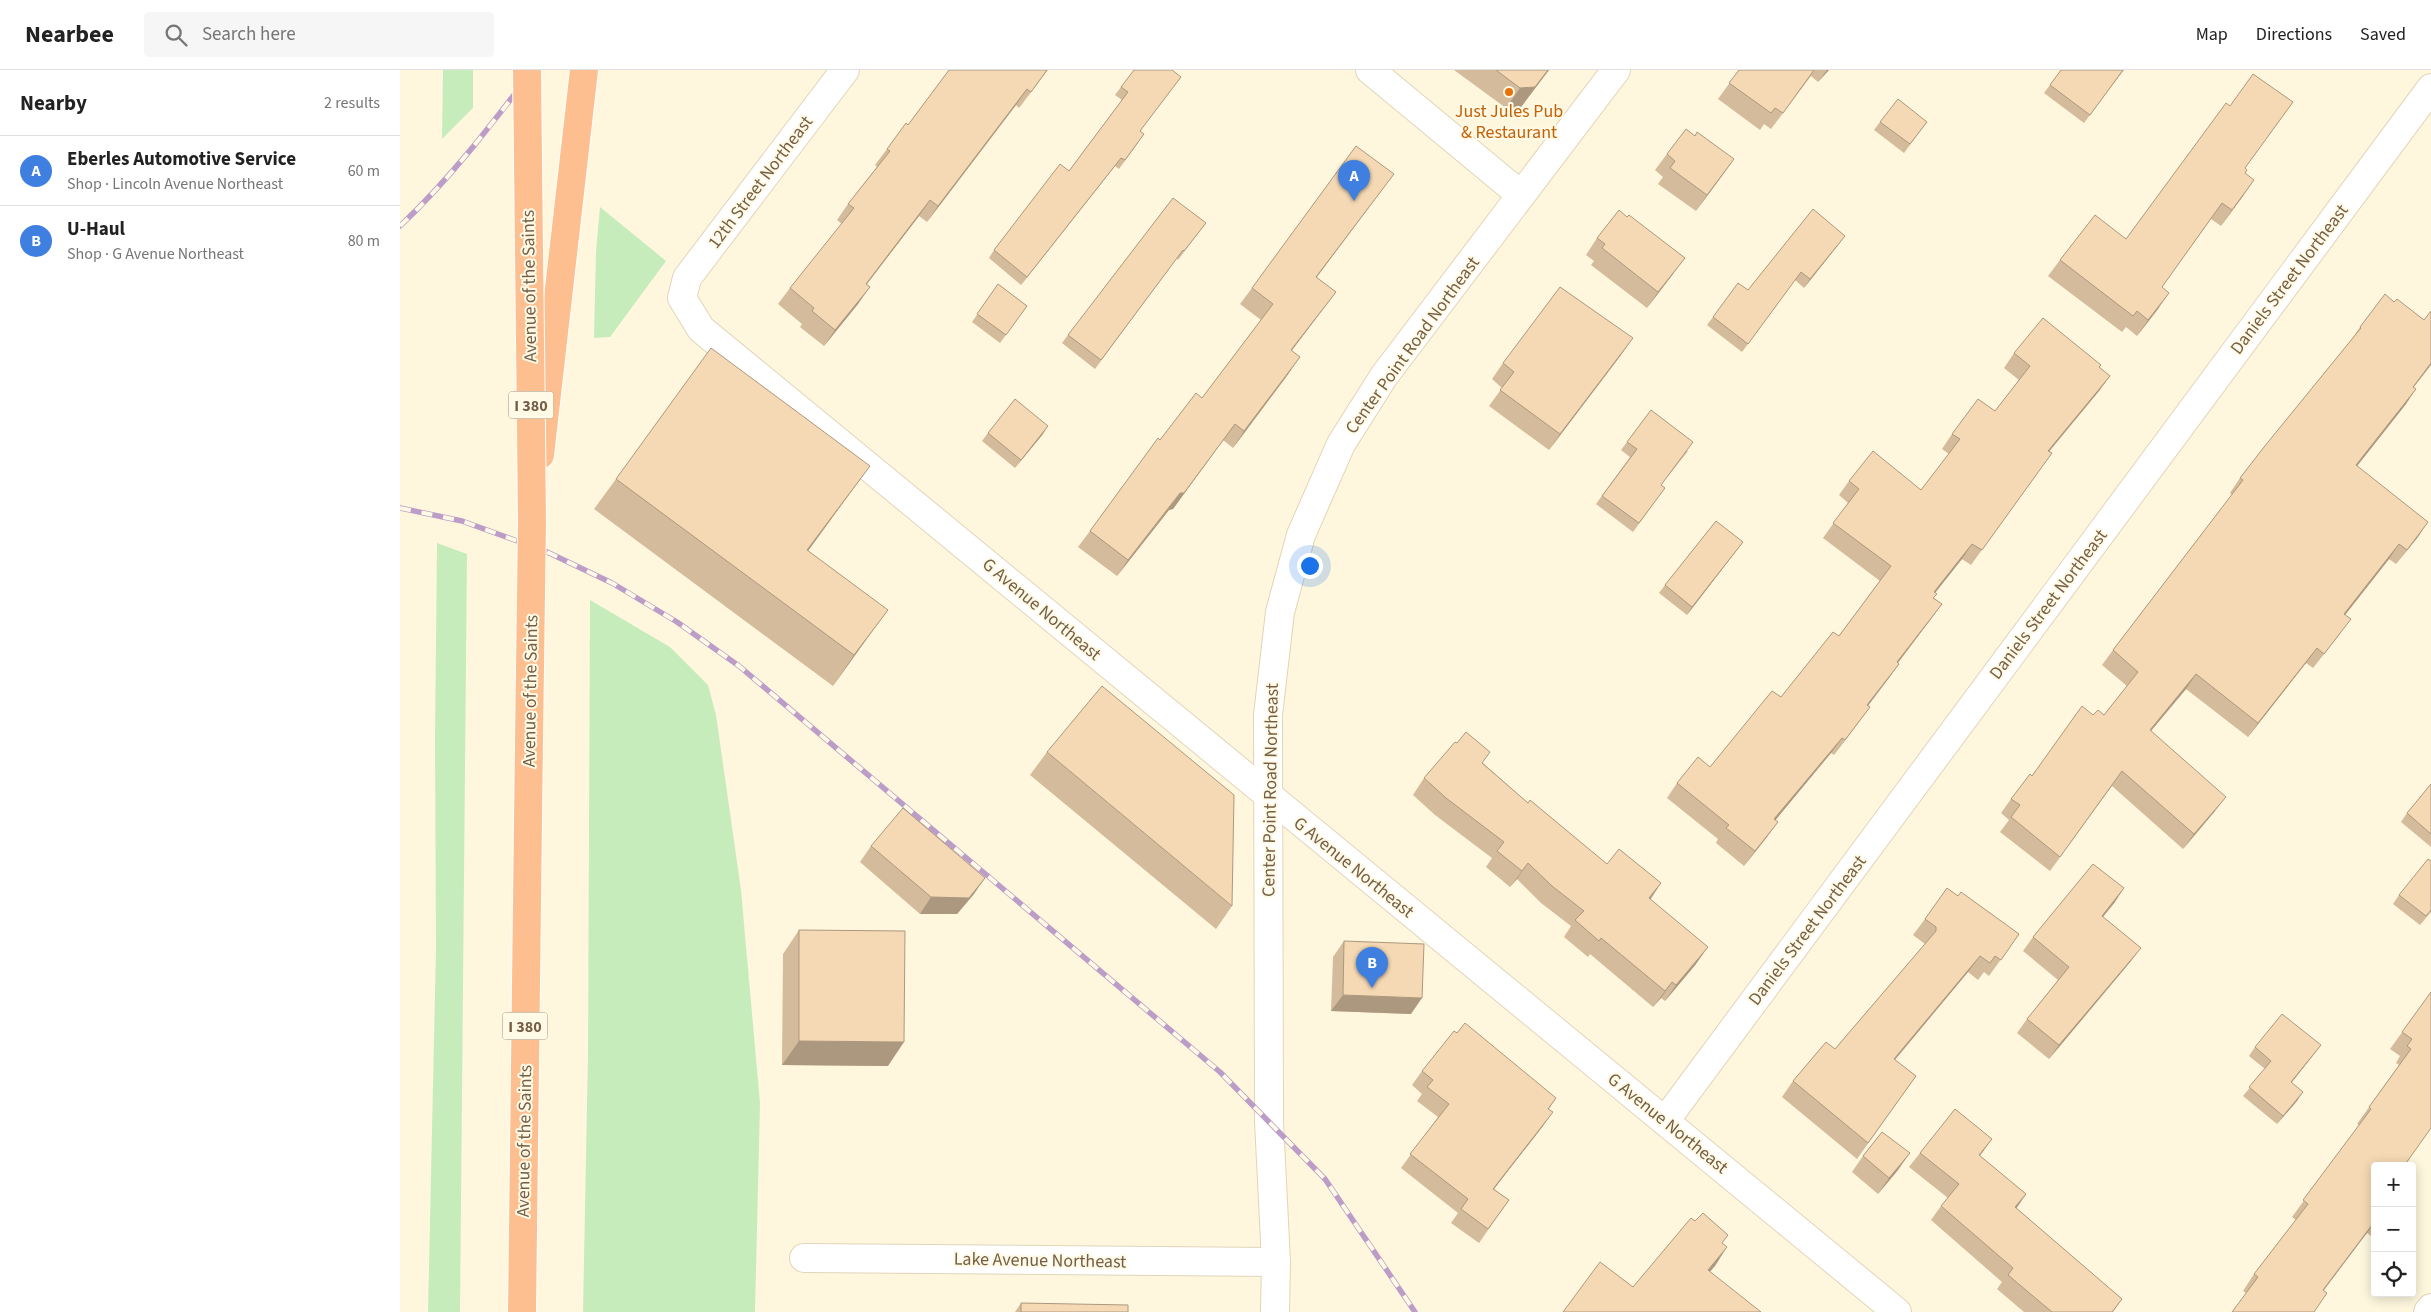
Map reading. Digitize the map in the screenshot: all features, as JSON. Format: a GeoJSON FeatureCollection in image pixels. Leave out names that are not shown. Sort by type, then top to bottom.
{"type":"FeatureCollection","features":[{"type":"Feature","properties":{"kind":"highway","name":"Avenue of the Saints"},"geometry":{"type":"LineString","coordinates":[[522,1312],[532,521],[527,70]]}},
{"type":"Feature","properties":{"kind":"highway"},"geometry":{"type":"LineString","coordinates":[[532,521],[584,70]]}},
{"type":"Feature","properties":{"kind":"street","name":"12th Street Northeast"},"geometry":{"type":"LineString","coordinates":[[682,298],[687,278],[845,70]]}},
{"type":"Feature","properties":{"kind":"street"},"geometry":{"type":"LineString","coordinates":[[1370,70],[1521,195]]}},
{"type":"Feature","properties":{"kind":"street","name":"Center Point Road Northeast"},"geometry":{"type":"LineString","coordinates":[[1275,1312],[1276,1262],[1269,1121],[1268,715],[1280,612],[1301,535],[1341,444],[1375,392],[1616,70]]}},
{"type":"Feature","properties":{"kind":"street","name":"Daniels Street Northeast"},"geometry":{"type":"LineString","coordinates":[[1665,1121],[2431,88]]}},
{"type":"Feature","properties":{"kind":"street","name":"G Avenue Northeast"},"geometry":{"type":"LineString","coordinates":[[682,298],[701,328],[1897,1312]]}},
{"type":"Feature","properties":{"kind":"street","name":"Lake Avenue Northeast"},"geometry":{"type":"LineString","coordinates":[[804,1258],[1276,1262]]}},
{"type":"Feature","properties":{"kind":"street"},"geometry":{"type":"LineString","coordinates":[[2428,1312],[2431,1308]]}},
{"type":"Feature","properties":{"kind":"green space"},"geometry":{"type":"Polygon","coordinates":[[[443,70],[473,70],[473,108],[442,139],[443,70]]]}},
{"type":"Feature","properties":{"kind":"green space"},"geometry":{"type":"Polygon","coordinates":[[[600,207],[666,261],[610,337],[594,338],[596,252],[600,207]]]}},
{"type":"Feature","properties":{"kind":"green space"},"geometry":{"type":"Polygon","coordinates":[[[437,543],[467,554],[460,1312],[428,1312],[436,948],[435,738],[437,543]]]}},
{"type":"Feature","properties":{"kind":"green space"},"geometry":{"type":"Polygon","coordinates":[[[590,600],[670,647],[708,685],[716,715],[741,890],[760,1103],[755,1312],[583,1312],[588,1054],[590,600]]]}},
{"type":"Feature","properties":{"kind":"building"},"geometry":{"type":"Polygon","coordinates":[[[949,70],[1047,70],[1031,92],[1027,89],[938,206],[930,200],[866,284],[870,287],[835,330],[812,311],[814,308],[790,288],[854,208],[848,204],[890,151],[887,149],[906,123],[908,125],[949,70]]]}},
{"type":"Feature","properties":{"kind":"building"},"geometry":{"type":"Polygon","coordinates":[[[1134,70],[1172,70],[1181,77],[1140,131],[1144,134],[1125,160],[1121,158],[1027,277],[994,250],[1060,164],[1069,171],[1128,92],[1121,87],[1134,70]]]}},
{"type":"Feature","properties":{"kind":"building"},"geometry":{"type":"Polygon","coordinates":[[[1496,70],[1548,70],[1535,87],[1520,88],[1496,70]]]}},
{"type":"Feature","properties":{"kind":"building"},"geometry":{"type":"Polygon","coordinates":[[[1739,70],[1814,70],[1783,113],[1775,108],[1771,113],[1729,83],[1739,70]]]}},
{"type":"Feature","properties":{"kind":"building"},"geometry":{"type":"Polygon","coordinates":[[[2061,70],[2123,70],[2090,115],[2050,85],[2061,70]]]}},
{"type":"Feature","properties":{"kind":"building"},"geometry":{"type":"Polygon","coordinates":[[[2253,74],[2293,102],[2245,168],[2247,170],[2245,173],[2254,180],[2232,210],[2222,203],[2162,287],[2169,293],[2148,320],[2137,311],[2133,316],[2060,260],[2095,215],[2126,239],[2226,103],[2230,106],[2253,74]]]}},
{"type":"Feature","properties":{"kind":"building"},"geometry":{"type":"Polygon","coordinates":[[[1898,99],[1927,122],[1910,144],[1880,122],[1898,99]]]}},
{"type":"Feature","properties":{"kind":"building"},"geometry":{"type":"Polygon","coordinates":[[[1686,129],[1695,136],[1697,132],[1734,159],[1707,195],[1670,168],[1675,161],[1667,154],[1686,129]]]}},
{"type":"Feature","properties":{"kind":"building"},"geometry":{"type":"Polygon","coordinates":[[[1356,146],[1394,174],[1316,277],[1336,292],[1291,350],[1300,357],[1244,431],[1235,424],[1184,493],[1180,493],[1128,560],[1090,531],[1158,438],[1160,440],[1196,393],[1202,398],[1273,304],[1252,288],[1356,146]]]}},
{"type":"Feature","properties":{"kind":"building"},"geometry":{"type":"Polygon","coordinates":[[[1173,198],[1206,223],[1183,250],[1101,360],[1068,335],[1173,198]]]}},
{"type":"Feature","properties":{"kind":"building"},"geometry":{"type":"Polygon","coordinates":[[[1813,209],[1845,236],[1810,279],[1801,272],[1748,344],[1713,317],[1738,283],[1748,290],[1813,209]]]}},
{"type":"Feature","properties":{"kind":"building"},"geometry":{"type":"Polygon","coordinates":[[[1619,210],[1627,217],[1629,215],[1685,258],[1658,292],[1602,248],[1605,244],[1597,238],[1619,210]]]}},
{"type":"Feature","properties":{"kind":"building"},"geometry":{"type":"Polygon","coordinates":[[[998,284],[1027,306],[1006,335],[977,314],[998,284]]]}},
{"type":"Feature","properties":{"kind":"building"},"geometry":{"type":"Polygon","coordinates":[[[1560,287],[1633,338],[1560,434],[1500,390],[1514,372],[1503,363],[1560,287]]]}},
{"type":"Feature","properties":{"kind":"building"},"geometry":{"type":"Polygon","coordinates":[[[2385,294],[2394,302],[2397,299],[2424,320],[2431,311],[2431,363],[2413,387],[2416,389],[2356,465],[2428,522],[2407,550],[2399,544],[2344,614],[2351,619],[2324,654],[2317,648],[2258,723],[2196,674],[2150,730],[2226,797],[2194,834],[2122,771],[2060,857],[2011,817],[2020,805],[2011,799],[2030,774],[2032,776],[2082,706],[2093,715],[2098,710],[2104,715],[2138,672],[2113,650],[2243,480],[2240,478],[2361,328],[2385,294]]]}},
{"type":"Feature","properties":{"kind":"building"},"geometry":{"type":"Polygon","coordinates":[[[2043,318],[2101,365],[2099,367],[2110,376],[2048,451],[2052,453],[1982,550],[1972,544],[1934,592],[1937,594],[1933,598],[1942,604],[1897,662],[1899,664],[1867,705],[1870,707],[1845,740],[1842,738],[1774,819],[1778,822],[1755,851],[1726,828],[1729,825],[1677,783],[1698,757],[1710,767],[1772,691],[1781,697],[1833,632],[1839,636],[1891,566],[1833,523],[1859,489],[1849,481],[1873,451],[1921,490],[1960,439],[1952,434],[1978,399],[1995,411],[2030,366],[2014,353],[2043,318]]]}},
{"type":"Feature","properties":{"kind":"building"},"geometry":{"type":"Polygon","coordinates":[[[711,348],[870,466],[807,550],[888,610],[854,655],[616,479],[711,348]]]}},
{"type":"Feature","properties":{"kind":"building"},"geometry":{"type":"Polygon","coordinates":[[[1015,399],[1048,426],[1021,460],[988,433],[1015,399]]]}},
{"type":"Feature","properties":{"kind":"building"},"geometry":{"type":"Polygon","coordinates":[[[1651,410],[1693,442],[1661,485],[1665,488],[1639,523],[1602,496],[1637,449],[1627,442],[1651,410]]]}},
{"type":"Feature","properties":{"kind":"building"},"geometry":{"type":"Polygon","coordinates":[[[1716,521],[1743,542],[1692,607],[1665,585],[1716,521]]]}},
{"type":"Feature","properties":{"kind":"building"},"geometry":{"type":"Polygon","coordinates":[[[1102,686],[1234,795],[1232,906],[1047,752],[1102,686]]]}},
{"type":"Feature","properties":{"kind":"building"},"geometry":{"type":"Polygon","coordinates":[[[1466,732],[1490,752],[1482,763],[1528,803],[1530,800],[1607,864],[1619,849],[1661,883],[1649,898],[1708,947],[1676,985],[1672,982],[1665,991],[1601,938],[1599,941],[1575,920],[1584,911],[1552,886],[1528,863],[1522,871],[1497,851],[1504,842],[1446,798],[1424,778],[1466,732]]]}},
{"type":"Feature","properties":{"kind":"building"},"geometry":{"type":"Polygon","coordinates":[[[2431,784],[2431,834],[2407,813],[2431,784]]]}},
{"type":"Feature","properties":{"kind":"building"},"geometry":{"type":"Polygon","coordinates":[[[903,808],[985,878],[969,898],[931,897],[871,846],[903,808]]]}},
{"type":"Feature","properties":{"kind":"building"},"geometry":{"type":"Polygon","coordinates":[[[2428,859],[2431,861],[2431,910],[2426,916],[2399,895],[2428,859]]]}},
{"type":"Feature","properties":{"kind":"building"},"geometry":{"type":"Polygon","coordinates":[[[2093,864],[2124,888],[2102,916],[2141,948],[2059,1045],[2027,1019],[2069,967],[2033,937],[2093,864]]]}},
{"type":"Feature","properties":{"kind":"building"},"geometry":{"type":"Polygon","coordinates":[[[1947,888],[1958,896],[1961,892],[2019,934],[2001,960],[1995,956],[1990,963],[1980,956],[1894,1059],[1916,1076],[1868,1143],[1793,1081],[1826,1042],[1835,1049],[1936,931],[1936,927],[1925,919],[1947,888]]]}},
{"type":"Feature","properties":{"kind":"building"},"geometry":{"type":"Polygon","coordinates":[[[799,930],[905,931],[904,1042],[799,1041],[799,930]]]}},
{"type":"Feature","properties":{"kind":"building"},"geometry":{"type":"Polygon","coordinates":[[[1344,941],[1424,944],[1422,998],[1343,995],[1344,941]]]}},
{"type":"Feature","properties":{"kind":"building"},"geometry":{"type":"Polygon","coordinates":[[[2431,992],[2431,1128],[2407,1162],[2371,1162],[2371,1226],[2323,1290],[2327,1293],[2314,1312],[2232,1312],[2258,1277],[2254,1274],[2308,1204],[2303,1200],[2371,1109],[2369,1107],[2411,1049],[2407,1046],[2412,1039],[2402,1032],[2431,992]]]}},
{"type":"Feature","properties":{"kind":"building"},"geometry":{"type":"Polygon","coordinates":[[[2282,1014],[2321,1045],[2291,1082],[2303,1092],[2283,1116],[2249,1087],[2271,1061],[2255,1047],[2282,1014]]]}},
{"type":"Feature","properties":{"kind":"building"},"geometry":{"type":"Polygon","coordinates":[[[1465,1023],[1556,1098],[1548,1109],[1553,1112],[1493,1189],[1509,1200],[1488,1229],[1461,1209],[1468,1199],[1410,1154],[1449,1104],[1427,1087],[1433,1080],[1422,1071],[1454,1031],[1457,1033],[1465,1023]]]}},
{"type":"Feature","properties":{"kind":"building"},"geometry":{"type":"Polygon","coordinates":[[[1955,1109],[1992,1139],[1979,1155],[2026,1194],[2015,1207],[2122,1299],[2112,1312],[2052,1312],[2008,1275],[2013,1268],[1941,1206],[1959,1184],[1920,1153],[1955,1109]]]}},
{"type":"Feature","properties":{"kind":"building"},"geometry":{"type":"Polygon","coordinates":[[[1882,1132],[1910,1153],[1889,1178],[1863,1156],[1882,1132]]]}},
{"type":"Feature","properties":{"kind":"building"},"geometry":{"type":"Polygon","coordinates":[[[1703,1213],[1728,1235],[1722,1243],[1727,1247],[1708,1270],[1761,1312],[1563,1312],[1600,1262],[1633,1287],[1691,1218],[1695,1221],[1703,1213]]]}},
{"type":"Feature","properties":{"kind":"building"},"geometry":{"type":"Polygon","coordinates":[[[1021,1303],[1128,1305],[1128,1312],[1021,1312],[1021,1303]]]}},
{"type":"Feature","properties":{"kind":"railway"},"geometry":{"type":"LineString","coordinates":[[400,226],[453,170],[533,70]]}},
{"type":"Feature","properties":{"kind":"railway"},"geometry":{"type":"LineString","coordinates":[[400,508],[462,521],[545,551],[612,583],[677,622],[739,666],[1220,1072],[1325,1179],[1415,1312]]}},
{"type":"Feature","properties":{"kind":"place","name":"Just Jules Pub & Restaurant"},"geometry":{"type":"Point","coordinates":[1509,92]}},
{"type":"Feature","properties":{"kind":"place","name":"Eberles Automotive Service"},"geometry":{"type":"Point","coordinates":[1354,201]}},
{"type":"Feature","properties":{"kind":"place","name":"U-Haul"},"geometry":{"type":"Point","coordinates":[1372,988]}}]}
